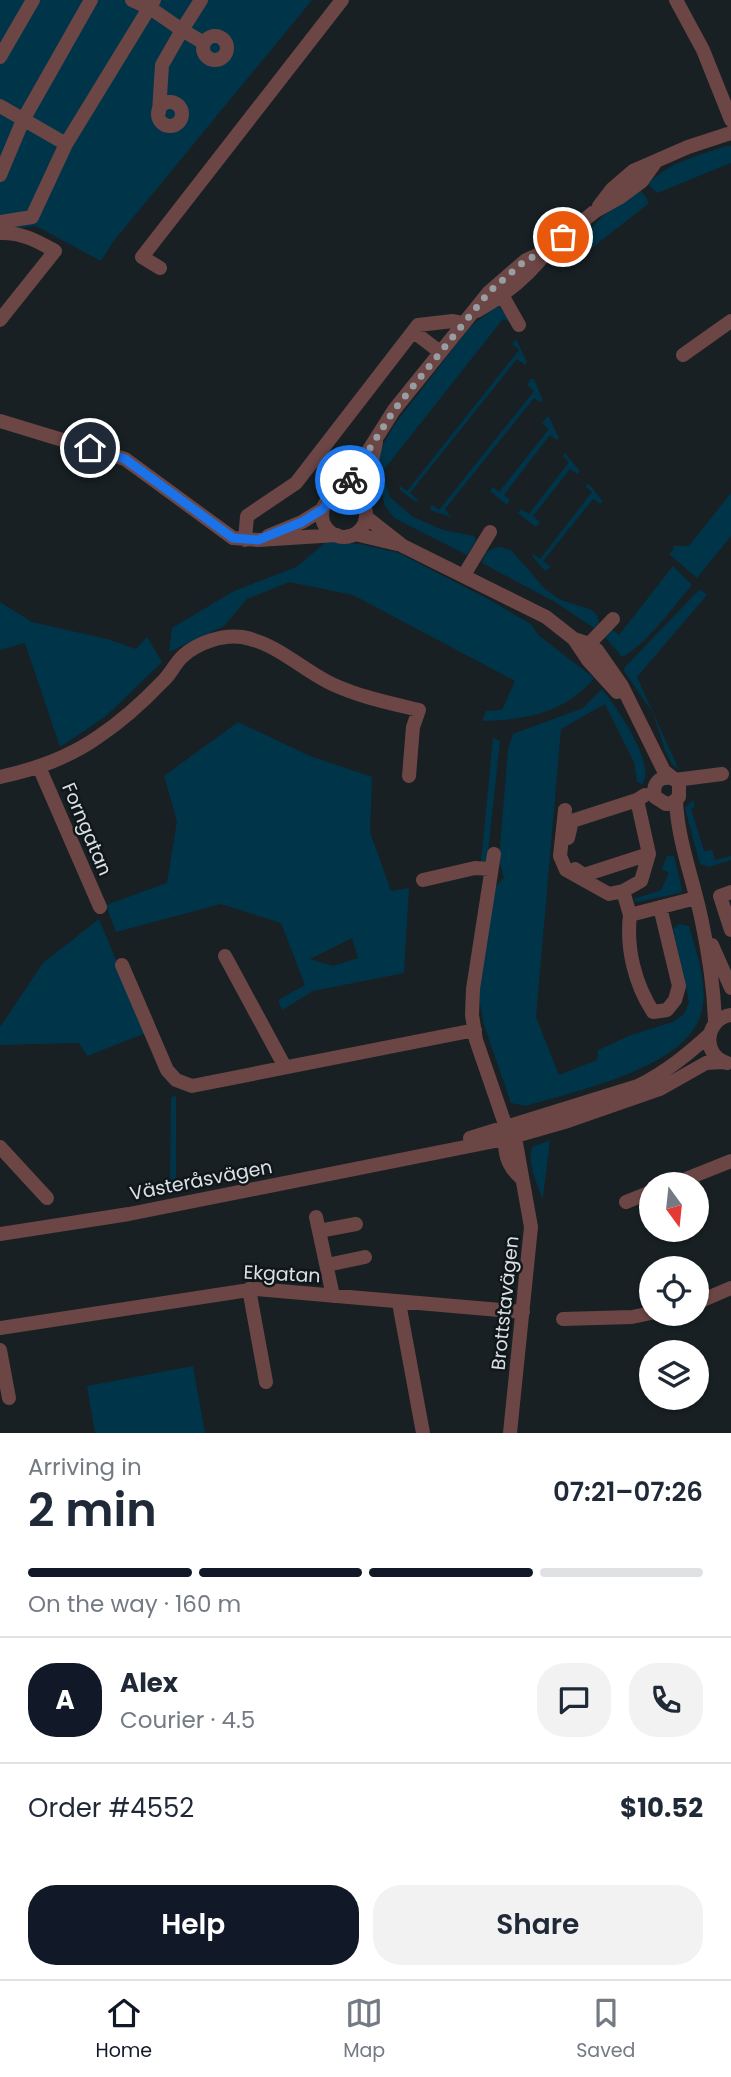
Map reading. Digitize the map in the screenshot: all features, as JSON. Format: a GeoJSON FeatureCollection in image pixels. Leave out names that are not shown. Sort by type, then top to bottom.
{"type":"FeatureCollection","features":[{"type":"Feature","properties":{"kind":"street"},"geometry":{"type":"LineString","coordinates":[[0,57],[33,0]]}},
{"type":"Feature","properties":{"kind":"street"},"geometry":{"type":"LineString","coordinates":[[0,175],[23,120],[91,0]]}},
{"type":"Feature","properties":{"kind":"street"},"geometry":{"type":"LineString","coordinates":[[132,0],[152,4],[182,30],[204,43]]}},
{"type":"Feature","properties":{"kind":"street"},"geometry":{"type":"LineString","coordinates":[[159,112],[162,65],[201,0]]}},
{"type":"Feature","properties":{"kind":"street"},"geometry":{"type":"LineString","coordinates":[[160,268],[142,257],[342,0]]}},
{"type":"Feature","properties":{"kind":"street"},"geometry":{"type":"LineString","coordinates":[[676,0],[704,50],[731,120]]}},
{"type":"Feature","properties":{"kind":"street"},"geometry":{"type":"LineString","coordinates":[[0,222],[32,217],[66,144],[152,4]]}},
{"type":"Feature","properties":{"kind":"street"},"geometry":{"type":"LineString","coordinates":[[0,106],[66,144]]}},
{"type":"Feature","properties":{"kind":"street"},"geometry":{"type":"LineString","coordinates":[[252,540],[247,516],[296,483],[416,328],[468,318],[502,295],[533,271],[548,250],[594,212],[612,189],[633,171],[688,147],[731,133]]}},
{"type":"Feature","properties":{"kind":"street"},"geometry":{"type":"LineString","coordinates":[[0,233],[18,233],[55,251],[0,320]]}},
{"type":"Feature","properties":{"kind":"street"},"geometry":{"type":"LineString","coordinates":[[341,494],[377,433],[489,292],[526,260],[548,250]]}},
{"type":"Feature","properties":{"kind":"street"},"geometry":{"type":"LineString","coordinates":[[502,295],[519,325]]}},
{"type":"Feature","properties":{"kind":"street"},"geometry":{"type":"LineString","coordinates":[[683,355],[731,321]]}},
{"type":"Feature","properties":{"kind":"street"},"geometry":{"type":"LineString","coordinates":[[416,328],[440,352]]}},
{"type":"Feature","properties":{"kind":"street"},"geometry":{"type":"LineString","coordinates":[[0,421],[125,459],[233,538],[252,540],[355,534],[403,546],[546,617],[574,639],[616,692],[667,791]]}},
{"type":"Feature","properties":{"kind":"street"},"geometry":{"type":"LineString","coordinates":[[355,534],[364,525],[377,433]]}},
{"type":"Feature","properties":{"kind":"street"},"geometry":{"type":"LineString","coordinates":[[252,540],[302,522],[323,509],[331,497],[341,494],[353,496],[364,510],[403,546]]}},
{"type":"Feature","properties":{"kind":"street"},"geometry":{"type":"LineString","coordinates":[[323,509],[326,527],[337,535]]}},
{"type":"Feature","properties":{"kind":"street"},"geometry":{"type":"LineString","coordinates":[[464,575],[490,532]]}},
{"type":"Feature","properties":{"kind":"street"},"geometry":{"type":"LineString","coordinates":[[589,644],[613,619]]}},
{"type":"Feature","properties":{"kind":"street"},"geometry":{"type":"LineString","coordinates":[[0,777],[39,767],[71,754],[99,737],[166,679],[183,656],[204,643],[224,637],[243,637],[269,647],[329,683],[364,697],[419,710],[413,727],[409,776]]}},
{"type":"Feature","properties":{"kind":"street"},"geometry":{"type":"LineString","coordinates":[[574,639],[597,650],[612,670],[664,771],[702,923],[714,995],[710,1048],[715,1056],[727,1063]]}},
{"type":"Feature","properties":{"kind":"street","name":"Forngatan"},"geometry":{"type":"LineString","coordinates":[[39,767],[100,907]]}},
{"type":"Feature","properties":{"kind":"street"},"geometry":{"type":"LineString","coordinates":[[568,816],[667,791]]}},
{"type":"Feature","properties":{"kind":"street"},"geometry":{"type":"LineString","coordinates":[[568,816],[560,856],[566,870],[609,894],[623,891],[641,881],[649,854],[637,800]]}},
{"type":"Feature","properties":{"kind":"street"},"geometry":{"type":"LineString","coordinates":[[568,816],[568,859],[573,868],[584,875],[649,854]]}},
{"type":"Feature","properties":{"kind":"street","name":"Brottstavägen"},"geometry":{"type":"LineString","coordinates":[[423,880],[492,862],[473,989],[472,1015],[508,1134],[521,1167],[531,1227],[510,1433]]}},
{"type":"Feature","properties":{"kind":"street"},"geometry":{"type":"LineString","coordinates":[[623,891],[630,915],[628,935],[640,992],[653,1012],[667,1010],[675,1000],[679,986],[660,907]]}},
{"type":"Feature","properties":{"kind":"street"},"geometry":{"type":"LineString","coordinates":[[731,892],[720,896],[731,930]]}},
{"type":"Feature","properties":{"kind":"street"},"geometry":{"type":"LineString","coordinates":[[630,915],[695,893]]}},
{"type":"Feature","properties":{"kind":"street"},"geometry":{"type":"LineString","coordinates":[[702,923],[731,988]]}},
{"type":"Feature","properties":{"kind":"street"},"geometry":{"type":"LineString","coordinates":[[225,956],[285,1067]]}},
{"type":"Feature","properties":{"kind":"street"},"geometry":{"type":"LineString","coordinates":[[122,965],[167,1070],[176,1080],[191,1086],[475,1030]]}},
{"type":"Feature","properties":{"kind":"street","name":"Västeråsvägen"},"geometry":{"type":"LineString","coordinates":[[508,1134],[638,1086],[663,1073],[685,1058],[722,1017],[731,1015]]}},
{"type":"Feature","properties":{"kind":"street","name":"Västeråsvägen"},"geometry":{"type":"LineString","coordinates":[[0,1234],[129,1214],[409,1158],[569,1121],[660,1088],[706,1063],[727,1063]]}},
{"type":"Feature","properties":{"kind":"street"},"geometry":{"type":"LineString","coordinates":[[0,1147],[47,1198]]}},
{"type":"Feature","properties":{"kind":"street"},"geometry":{"type":"LineString","coordinates":[[704,1172],[731,1161]]}},
{"type":"Feature","properties":{"kind":"street"},"geometry":{"type":"LineString","coordinates":[[626,1202],[639,1197]]}},
{"type":"Feature","properties":{"kind":"street"},"geometry":{"type":"LineString","coordinates":[[333,1296],[318,1224],[356,1224]]}},
{"type":"Feature","properties":{"kind":"street"},"geometry":{"type":"LineString","coordinates":[[327,1265],[365,1257]]}},
{"type":"Feature","properties":{"kind":"street"},"geometry":{"type":"LineString","coordinates":[[709,1297],[731,1288]]}},
{"type":"Feature","properties":{"kind":"street"},"geometry":{"type":"LineString","coordinates":[[248,1289],[266,1382]]}},
{"type":"Feature","properties":{"kind":"street","name":"Ekgatan"},"geometry":{"type":"LineString","coordinates":[[0,1328],[248,1289],[523,1312]]}},
{"type":"Feature","properties":{"kind":"street"},"geometry":{"type":"LineString","coordinates":[[399,1303],[423,1433]]}},
{"type":"Feature","properties":{"kind":"street"},"geometry":{"type":"LineString","coordinates":[[563,1319],[639,1316]]}},
{"type":"Feature","properties":{"kind":"street"},"geometry":{"type":"LineString","coordinates":[[0,1350],[9,1398]]}},
{"type":"Feature","properties":{"kind":"shaded area"},"geometry":{"type":"Polygon","coordinates":[[[0,0],[312,0],[113,242],[101,261],[36,226],[0,230],[0,0]]]}},
{"type":"Feature","properties":{"kind":"shaded area"},"geometry":{"type":"Polygon","coordinates":[[[731,146],[731,163],[657,193],[648,184],[674,165],[731,146]]]}},
{"type":"Feature","properties":{"kind":"shaded area"},"geometry":{"type":"Polygon","coordinates":[[[639,189],[647,198],[648,204],[579,258],[575,251],[584,244],[581,239],[604,215],[639,189]]]}},
{"type":"Feature","properties":{"kind":"shaded area"},"geometry":{"type":"Polygon","coordinates":[[[498,305],[512,323],[503,319],[382,472],[390,497],[413,517],[443,530],[474,536],[476,541],[467,555],[394,518],[384,504],[380,477],[374,472],[382,447],[394,425],[470,327],[498,305]]]}},
{"type":"Feature","properties":{"kind":"shaded area"},"geometry":{"type":"Polygon","coordinates":[[[516,339],[527,362],[525,365],[517,359],[410,493],[418,500],[416,502],[400,490],[400,486],[407,491],[519,350],[512,344],[516,339]]]}},
{"type":"Feature","properties":{"kind":"shaded area"},"geometry":{"type":"Polygon","coordinates":[[[534,379],[543,401],[534,398],[445,509],[451,517],[430,510],[432,505],[439,510],[534,391],[527,385],[534,379]]]}},
{"type":"Feature","properties":{"kind":"shaded area"},"geometry":{"type":"Polygon","coordinates":[[[547,417],[559,438],[557,440],[550,435],[504,495],[510,500],[507,505],[490,491],[493,487],[499,492],[549,429],[542,423],[547,417]]]}},
{"type":"Feature","properties":{"kind":"shaded area"},"geometry":{"type":"Polygon","coordinates":[[[565,453],[580,471],[577,474],[570,469],[533,516],[540,522],[536,527],[518,513],[521,509],[529,514],[569,462],[563,456],[565,453]]]}},
{"type":"Feature","properties":{"kind":"shaded area"},"geometry":{"type":"Polygon","coordinates":[[[589,484],[603,502],[600,504],[593,499],[543,561],[551,567],[545,571],[533,554],[540,559],[592,492],[585,486],[589,484]]]}},
{"type":"Feature","properties":{"kind":"shaded area"},"geometry":{"type":"Polygon","coordinates":[[[731,493],[731,536],[697,578],[669,554],[674,549],[673,546],[689,546],[731,493]]]}},
{"type":"Feature","properties":{"kind":"shaded area"},"geometry":{"type":"Polygon","coordinates":[[[326,542],[360,544],[399,553],[532,625],[538,635],[594,678],[570,699],[544,712],[514,719],[482,721],[486,711],[502,710],[515,681],[353,595],[289,582],[247,599],[224,626],[169,652],[172,628],[234,591],[296,567],[326,542]]]}},
{"type":"Feature","properties":{"kind":"shaded area"},"geometry":{"type":"Polygon","coordinates":[[[501,547],[512,551],[545,589],[561,600],[592,610],[599,623],[594,628],[555,602],[482,563],[488,551],[501,547]]]}},
{"type":"Feature","properties":{"kind":"shaded area"},"geometry":{"type":"Polygon","coordinates":[[[673,566],[692,585],[651,634],[622,657],[605,637],[611,629],[619,635],[673,566]]]}},
{"type":"Feature","properties":{"kind":"shaded area"},"geometry":{"type":"Polygon","coordinates":[[[701,590],[707,595],[637,677],[679,770],[672,764],[665,750],[653,713],[624,671],[701,590]]]}},
{"type":"Feature","properties":{"kind":"shaded area"},"geometry":{"type":"Polygon","coordinates":[[[0,602],[32,622],[107,639],[136,649],[147,637],[162,662],[106,716],[60,747],[25,643],[0,650],[0,602]]]}},
{"type":"Feature","properties":{"kind":"shaded area"},"geometry":{"type":"Polygon","coordinates":[[[602,689],[633,736],[644,764],[645,776],[642,784],[637,782],[634,762],[605,704],[561,729],[536,1017],[559,1075],[597,1060],[598,1050],[631,1035],[673,1022],[684,1014],[689,1002],[673,929],[679,924],[689,926],[698,957],[703,989],[702,1010],[693,1030],[676,1047],[654,1062],[572,1093],[526,1106],[511,1103],[483,1022],[479,997],[489,916],[496,886],[504,878],[499,859],[508,749],[513,734],[583,708],[602,689]]]}},
{"type":"Feature","properties":{"kind":"shaded area"},"geometry":{"type":"Polygon","coordinates":[[[238,722],[310,756],[372,777],[370,832],[391,891],[409,888],[404,973],[313,991],[282,1010],[278,1000],[305,985],[281,923],[221,904],[116,932],[106,905],[167,883],[177,821],[164,776],[238,722]],[[352,938],[310,959],[333,966],[358,958],[352,938]]]}},
{"type":"Feature","properties":{"kind":"shaded area"},"geometry":{"type":"Polygon","coordinates":[[[493,738],[500,741],[487,861],[481,862],[493,738]]]}},
{"type":"Feature","properties":{"kind":"shaded area"},"geometry":{"type":"Polygon","coordinates":[[[693,800],[695,806],[691,809],[704,851],[712,850],[715,860],[731,856],[731,860],[709,867],[700,864],[685,808],[693,800]]]}},
{"type":"Feature","properties":{"kind":"shaded area"},"geometry":{"type":"Polygon","coordinates":[[[667,856],[674,856],[682,890],[680,893],[637,902],[633,899],[661,890],[669,873],[662,869],[667,856]]]}},
{"type":"Feature","properties":{"kind":"shaded area"},"geometry":{"type":"Polygon","coordinates":[[[99,919],[146,1033],[87,1056],[79,1043],[0,1045],[0,1027],[43,963],[99,919]]]}},
{"type":"Feature","properties":{"kind":"shaded area"},"geometry":{"type":"Polygon","coordinates":[[[176,1096],[176,1179],[180,1184],[170,1185],[171,1097],[176,1096]]]}},
{"type":"Feature","properties":{"kind":"shaded area"},"geometry":{"type":"Polygon","coordinates":[[[550,1140],[542,1198],[533,1173],[531,1153],[532,1147],[550,1140]]]}},
{"type":"Feature","properties":{"kind":"shaded area"},"geometry":{"type":"Polygon","coordinates":[[[193,1366],[205,1433],[95,1433],[87,1386],[193,1366]]]}},
{"type":"Feature","properties":{"kind":"way so far"},"geometry":{"type":"LineString","coordinates":[[350,480],[377,433],[394,410],[489,292],[526,260],[548,250],[563,237]]}},
{"type":"Feature","properties":{"kind":"route"},"geometry":{"type":"LineString","coordinates":[[90,448],[125,459],[233,538],[245,540],[258,540],[302,522],[323,509],[331,497],[341,494],[350,480]]}}]}
